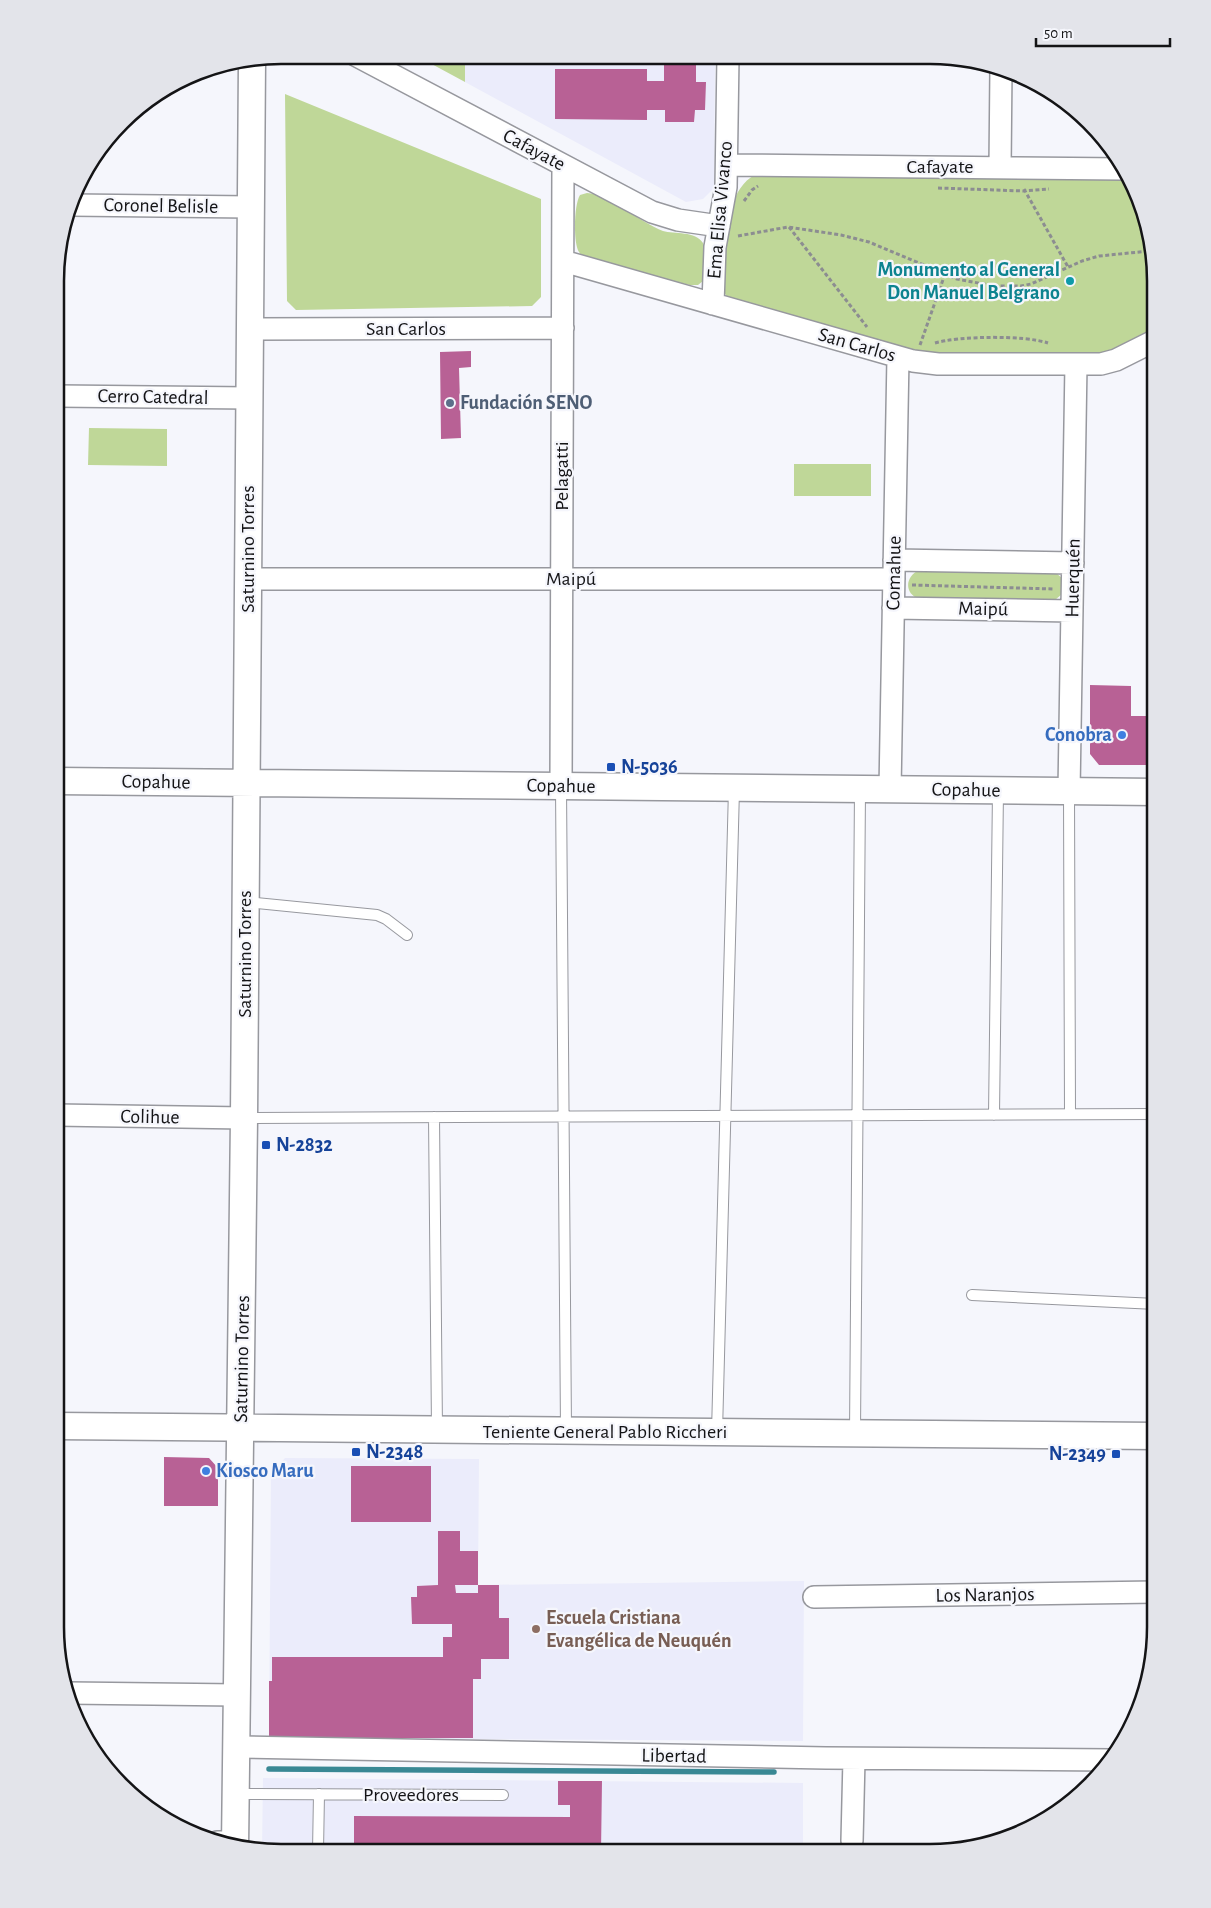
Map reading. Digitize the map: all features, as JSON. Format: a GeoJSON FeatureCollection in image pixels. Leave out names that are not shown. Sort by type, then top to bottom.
{"type":"FeatureCollection","features":[{"type":"Feature","properties":{"kind":"street","name":"Cafayate"},"geometry":{"type":"LineString","coordinates":[[372,64],[660,215],[678,220],[729,227]]}},
{"type":"Feature","properties":{"kind":"street","name":"Ema Elisa Vivanco"},"geometry":{"type":"LineString","coordinates":[[713,304],[714,258],[729,227],[725,196],[728,64]]}},
{"type":"Feature","properties":{"kind":"street","name":"Saturnino Torres"},"geometry":{"type":"LineString","coordinates":[[230,1838],[236,1794],[241,1429],[252,66]]}},
{"type":"Feature","properties":{"kind":"street"},"geometry":{"type":"LineString","coordinates":[[1000,168],[1001,75]]}},
{"type":"Feature","properties":{"kind":"street","name":"Pelagatti"},"geometry":{"type":"LineString","coordinates":[[561,786],[563,165]]}},
{"type":"Feature","properties":{"kind":"street","name":"Cafayate"},"geometry":{"type":"LineString","coordinates":[[727,165],[1116,169]]}},
{"type":"Feature","properties":{"kind":"street","name":"Coronel Belisle"},"geometry":{"type":"LineString","coordinates":[[77,205],[251,207]]}},
{"type":"Feature","properties":{"kind":"street","name":"San Carlos"},"geometry":{"type":"LineString","coordinates":[[563,261],[913,361],[931,363],[1076,364],[1108,362],[1147,344]]}},
{"type":"Feature","properties":{"kind":"street","name":"San Carlos"},"geometry":{"type":"LineString","coordinates":[[250,329],[563,328]]}},
{"type":"Feature","properties":{"kind":"street","name":"Comahue"},"geometry":{"type":"LineString","coordinates":[[890,789],[893,608],[898,575],[898,357]]}},
{"type":"Feature","properties":{"kind":"street","name":"Huerquén"},"geometry":{"type":"LineString","coordinates":[[1069,791],[1076,364]]}},
{"type":"Feature","properties":{"kind":"street","name":"Cerro Catedral"},"geometry":{"type":"LineString","coordinates":[[64,396],[250,398]]}},
{"type":"Feature","properties":{"kind":"street","name":"Maipú"},"geometry":{"type":"LineString","coordinates":[[248,579],[562,579],[898,575],[1073,563]]}},
{"type":"Feature","properties":{"kind":"street","name":"Maipú"},"geometry":{"type":"LineString","coordinates":[[893,608],[1072,611]]}},
{"type":"Feature","properties":{"kind":"street","name":"Copahue"},"geometry":{"type":"LineString","coordinates":[[64,781],[1147,792]]}},
{"type":"Feature","properties":{"kind":"street","name":"Colihue"},"geometry":{"type":"LineString","coordinates":[[64,1115],[244,1118]]}},
{"type":"Feature","properties":{"kind":"street","name":"Teniente General Pablo Riccheri"},"geometry":{"type":"LineString","coordinates":[[64,1426],[1147,1436]]}},
{"type":"Feature","properties":{"kind":"street","name":"Los Naranjos"},"geometry":{"type":"LineString","coordinates":[[814,1597],[1147,1592]]}},
{"type":"Feature","properties":{"kind":"street"},"geometry":{"type":"LineString","coordinates":[[74,1693],[237,1695]]}},
{"type":"Feature","properties":{"kind":"street","name":"Libertad"},"geometry":{"type":"LineString","coordinates":[[236,1747],[854,1759],[1101,1760]]}},
{"type":"Feature","properties":{"kind":"street"},"geometry":{"type":"LineString","coordinates":[[852,1841],[854,1759]]}},
{"type":"Feature","properties":{"kind":"lane"},"geometry":{"type":"LineString","coordinates":[[561,786],[566,1431]]}},
{"type":"Feature","properties":{"kind":"lane"},"geometry":{"type":"LineString","coordinates":[[717,1432],[734,788]]}},
{"type":"Feature","properties":{"kind":"lane"},"geometry":{"type":"LineString","coordinates":[[855,1434],[860,789]]}},
{"type":"Feature","properties":{"kind":"lane"},"geometry":{"type":"LineString","coordinates":[[994,1115],[998,790]]}},
{"type":"Feature","properties":{"kind":"lane"},"geometry":{"type":"LineString","coordinates":[[1069,791],[1070,1114]]}},
{"type":"Feature","properties":{"kind":"lane"},"geometry":{"type":"LineString","coordinates":[[246,902],[377,916],[407,934]]}},
{"type":"Feature","properties":{"kind":"lane"},"geometry":{"type":"LineString","coordinates":[[244,1118],[1147,1114]]}},
{"type":"Feature","properties":{"kind":"lane"},"geometry":{"type":"LineString","coordinates":[[434,1117],[437,1430]]}},
{"type":"Feature","properties":{"kind":"lane"},"geometry":{"type":"LineString","coordinates":[[972,1295],[1147,1304]]}},
{"type":"Feature","properties":{"kind":"lane","name":"Proveedores"},"geometry":{"type":"LineString","coordinates":[[236,1794],[503,1795]]}},
{"type":"Feature","properties":{"kind":"lane"},"geometry":{"type":"LineString","coordinates":[[318,1844],[319,1794]]}},
{"type":"Feature","properties":{"kind":"path"},"geometry":{"type":"LineString","coordinates":[[742,205],[752,190],[762,184]]}},
{"type":"Feature","properties":{"kind":"path"},"geometry":{"type":"LineString","coordinates":[[937,188],[1024,191],[1053,188]]}},
{"type":"Feature","properties":{"kind":"path"},"geometry":{"type":"LineString","coordinates":[[1024,191],[1068,267]]}},
{"type":"Feature","properties":{"kind":"path"},"geometry":{"type":"LineString","coordinates":[[738,236],[788,226],[861,239],[945,274],[981,285],[1020,286],[1041,281],[1068,267],[1099,256],[1145,251]]}},
{"type":"Feature","properties":{"kind":"path"},"geometry":{"type":"LineString","coordinates":[[788,226],[869,330],[860,328]]}},
{"type":"Feature","properties":{"kind":"path"},"geometry":{"type":"LineString","coordinates":[[729,227],[738,236]]}},
{"type":"Feature","properties":{"kind":"path"},"geometry":{"type":"LineString","coordinates":[[736,244],[738,236]]}},
{"type":"Feature","properties":{"kind":"path"},"geometry":{"type":"LineString","coordinates":[[920,345],[945,274]]}},
{"type":"Feature","properties":{"kind":"path"},"geometry":{"type":"LineString","coordinates":[[930,345],[946,340],[964,338],[1025,339],[1053,345]]}},
{"type":"Feature","properties":{"kind":"path"},"geometry":{"type":"LineString","coordinates":[[915,343],[925,345]]}},
{"type":"Feature","properties":{"kind":"path"},"geometry":{"type":"LineString","coordinates":[[898,575],[1054,589]]}},
{"type":"Feature","properties":{"kind":"shaded area"},"geometry":{"type":"Polygon","coordinates":[[[465,64],[715,64],[714,188],[703,199],[686,202],[465,82],[465,64]]]}},
{"type":"Feature","properties":{"kind":"shaded area","name":"Escuela Cristiana Evangélica de Neuquén"},"geometry":{"type":"Polygon","coordinates":[[[285,1458],[479,1459],[478,1585],[804,1581],[803,1741],[269,1738],[271,1473],[285,1458]]]}},
{"type":"Feature","properties":{"kind":"shaded area"},"geometry":{"type":"Polygon","coordinates":[[[263,1778],[803,1783],[803,1844],[262,1843],[263,1778]]]}},
{"type":"Feature","properties":{"kind":"green space"},"geometry":{"type":"Polygon","coordinates":[[[432,64],[465,64],[465,82],[432,64]]]}},
{"type":"Feature","properties":{"kind":"green space"},"geometry":{"type":"Polygon","coordinates":[[[285,94],[541,199],[541,297],[532,306],[296,310],[287,301],[285,94]]]}},
{"type":"Feature","properties":{"kind":"green space"},"geometry":{"type":"Polygon","coordinates":[[[755,175],[1121,177],[1136,211],[1143,238],[1147,266],[1147,338],[1114,354],[930,356],[728,299],[724,292],[727,228],[736,196],[744,184],[755,175]]]}},
{"type":"Feature","properties":{"kind":"green space"},"geometry":{"type":"Polygon","coordinates":[[[587,193],[605,198],[663,231],[695,236],[700,239],[705,247],[706,256],[703,281],[698,285],[690,285],[592,261],[583,257],[577,247],[575,215],[580,195],[587,193]]]}},
{"type":"Feature","properties":{"kind":"green space"},"geometry":{"type":"Polygon","coordinates":[[[89,428],[167,429],[167,466],[88,465],[89,428]]]}},
{"type":"Feature","properties":{"kind":"green space"},"geometry":{"type":"Polygon","coordinates":[[[794,464],[871,464],[871,496],[794,496],[794,464]]]}},
{"type":"Feature","properties":{"kind":"green space"},"geometry":{"type":"Polygon","coordinates":[[[919,570],[1055,572],[1063,579],[1062,594],[1055,600],[919,599],[911,593],[908,585],[911,577],[919,570]]]}},
{"type":"Feature","properties":{"kind":"building"},"geometry":{"type":"Polygon","coordinates":[[[664,64],[696,64],[696,82],[706,82],[705,110],[695,110],[694,122],[665,122],[665,110],[647,110],[647,120],[555,119],[555,69],[647,69],[647,81],[664,81],[664,64]]]}},
{"type":"Feature","properties":{"kind":"building","name":"Fundación SENO"},"geometry":{"type":"Polygon","coordinates":[[[471,351],[471,367],[459,368],[461,438],[441,439],[440,352],[471,351]]]}},
{"type":"Feature","properties":{"kind":"building","name":"Conobra"},"geometry":{"type":"Polygon","coordinates":[[[1090,685],[1131,686],[1131,716],[1147,716],[1147,765],[1099,765],[1090,754],[1090,685]]]}},
{"type":"Feature","properties":{"kind":"building"},"geometry":{"type":"Polygon","coordinates":[[[164,1457],[209,1458],[218,1468],[218,1506],[164,1506],[164,1457]]]}},
{"type":"Feature","properties":{"kind":"building"},"geometry":{"type":"Polygon","coordinates":[[[351,1466],[431,1466],[431,1522],[351,1522],[351,1466]]]}},
{"type":"Feature","properties":{"kind":"building"},"geometry":{"type":"Polygon","coordinates":[[[438,1531],[460,1531],[460,1551],[478,1551],[478,1585],[499,1585],[499,1618],[509,1618],[509,1659],[481,1659],[481,1679],[473,1679],[473,1738],[269,1738],[269,1681],[272,1681],[272,1657],[443,1657],[443,1637],[452,1637],[452,1624],[412,1624],[411,1597],[417,1597],[417,1586],[438,1585],[438,1531]],[[455,1585],[456,1593],[478,1593],[478,1585],[455,1585]]]}},
{"type":"Feature","properties":{"kind":"building"},"geometry":{"type":"Polygon","coordinates":[[[558,1781],[602,1781],[601,1844],[354,1844],[354,1816],[570,1817],[570,1805],[558,1805],[558,1781]]]}},
{"type":"Feature","properties":{"kind":"waterway"},"geometry":{"type":"LineString","coordinates":[[269,1769],[774,1772]]}},
{"type":"Feature","properties":{"kind":"place","name":"Monumento al General Don Manuel Belgrano"},"geometry":{"type":"Point","coordinates":[1070,281]}},
{"type":"Feature","properties":{"kind":"place","name":"Fundación SENO"},"geometry":{"type":"Point","coordinates":[450,403]}},
{"type":"Feature","properties":{"kind":"place","name":"Conobra"},"geometry":{"type":"Point","coordinates":[1122,735]}},
{"type":"Feature","properties":{"kind":"place","name":"N-5036"},"geometry":{"type":"Point","coordinates":[611,767]}},
{"type":"Feature","properties":{"kind":"place","name":"N-2832"},"geometry":{"type":"Point","coordinates":[266,1145]}},
{"type":"Feature","properties":{"kind":"place","name":"N-2348"},"geometry":{"type":"Point","coordinates":[356,1452]}},
{"type":"Feature","properties":{"kind":"place","name":"N-2349"},"geometry":{"type":"Point","coordinates":[1116,1454]}},
{"type":"Feature","properties":{"kind":"place","name":"Kiosco Maru"},"geometry":{"type":"Point","coordinates":[206,1471]}},
{"type":"Feature","properties":{"kind":"place","name":"Escuela Cristiana Evangélica de Neuquén"},"geometry":{"type":"Point","coordinates":[536,1629]}}]}
